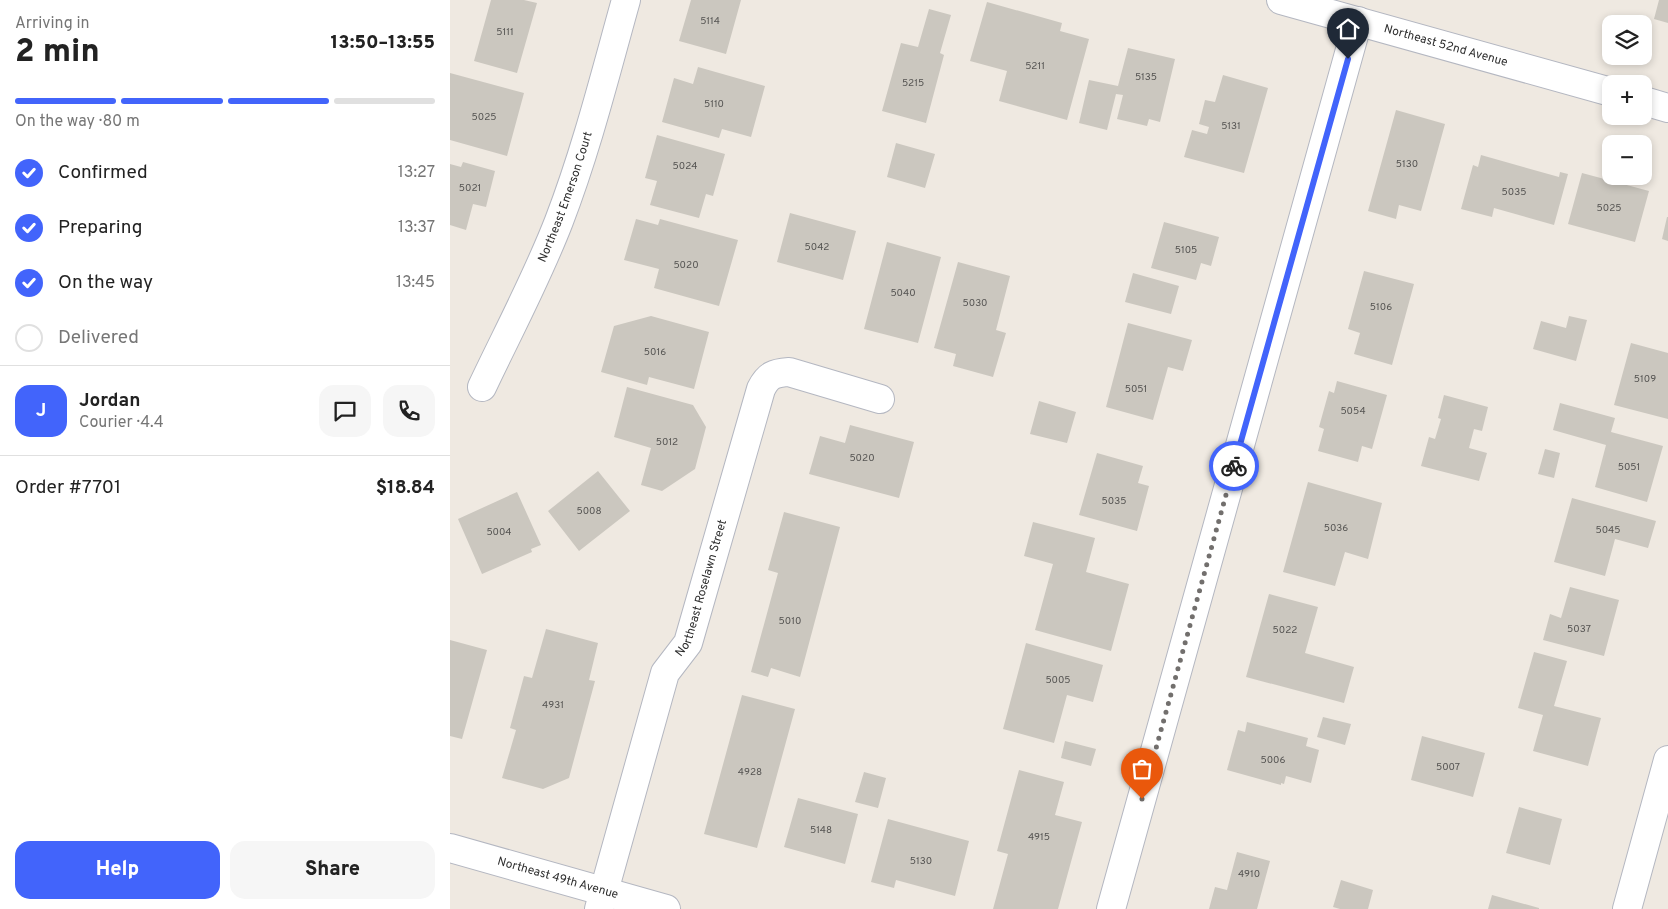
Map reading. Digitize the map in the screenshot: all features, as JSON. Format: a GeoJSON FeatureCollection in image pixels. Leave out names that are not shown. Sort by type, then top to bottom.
{"type":"FeatureCollection","features":[{"type":"Feature","properties":{"kind":"street","name":"Northeast Emerson Court"},"geometry":{"type":"LineString","coordinates":[[482,386],[558,223],[588,139],[626,0]]}},
{"type":"Feature","properties":{"kind":"street","name":"Northeast 52nd Avenue"},"geometry":{"type":"LineString","coordinates":[[1281,0],[1602,89]]}},
{"type":"Feature","properties":{"kind":"street"},"geometry":{"type":"LineString","coordinates":[[1111,909],[1358,21]]}},
{"type":"Feature","properties":{"kind":"street"},"geometry":{"type":"LineString","coordinates":[[1652,103],[1668,108]]}},
{"type":"Feature","properties":{"kind":"street","name":"Northeast Roselawn Street"},"geometry":{"type":"LineString","coordinates":[[602,900],[665,673],[688,643],[761,388],[766,378],[776,373],[789,372],[880,399]]}},
{"type":"Feature","properties":{"kind":"street"},"geometry":{"type":"LineString","coordinates":[[1627,909],[1668,760]]}},
{"type":"Feature","properties":{"kind":"street","name":"Northeast 49th Avenue"},"geometry":{"type":"LineString","coordinates":[[450,848],[602,900],[666,909]]}},
{"type":"Feature","properties":{"kind":"building"},"geometry":{"type":"Polygon","coordinates":[[[491,0],[524,0],[537,3],[517,73],[474,61],[491,0]]]}},
{"type":"Feature","properties":{"kind":"building"},"geometry":{"type":"Polygon","coordinates":[[[691,0],[741,0],[726,54],[679,41],[691,0]]]}},
{"type":"Feature","properties":{"kind":"building"},"geometry":{"type":"Polygon","coordinates":[[[1659,0],[1668,0],[1668,23],[1654,19],[1659,0]]]}},
{"type":"Feature","properties":{"kind":"building"},"geometry":{"type":"Polygon","coordinates":[[[987,2],[1062,23],[1060,31],[1089,39],[1067,120],[999,101],[1007,71],[970,61],[987,2]]]}},
{"type":"Feature","properties":{"kind":"building"},"geometry":{"type":"Polygon","coordinates":[[[929,9],[951,15],[940,53],[944,55],[926,123],[882,111],[901,43],[918,47],[929,9]]]}},
{"type":"Feature","properties":{"kind":"building"},"geometry":{"type":"Polygon","coordinates":[[[1128,48],[1175,59],[1160,122],[1149,119],[1147,126],[1117,119],[1123,95],[1116,94],[1107,130],[1079,123],[1089,80],[1118,86],[1128,48]]]}},
{"type":"Feature","properties":{"kind":"building"},"geometry":{"type":"Polygon","coordinates":[[[698,67],[765,86],[751,137],[722,129],[719,138],[662,122],[674,78],[693,84],[698,67]]]}},
{"type":"Feature","properties":{"kind":"building"},"geometry":{"type":"Polygon","coordinates":[[[450,73],[524,93],[507,156],[450,140],[450,73]]]}},
{"type":"Feature","properties":{"kind":"building"},"geometry":{"type":"Polygon","coordinates":[[[1223,75],[1268,88],[1244,173],[1184,157],[1192,130],[1207,134],[1209,127],[1199,124],[1205,100],[1215,102],[1223,75]]]}},
{"type":"Feature","properties":{"kind":"building"},"geometry":{"type":"Polygon","coordinates":[[[1396,110],[1445,124],[1421,211],[1399,205],[1396,219],[1368,211],[1396,110]]]}},
{"type":"Feature","properties":{"kind":"building"},"geometry":{"type":"Polygon","coordinates":[[[657,135],[725,154],[713,196],[706,194],[699,218],[650,205],[657,181],[645,178],[657,135]]]}},
{"type":"Feature","properties":{"kind":"building"},"geometry":{"type":"Polygon","coordinates":[[[896,143],[935,154],[925,188],[887,177],[896,143]]]}},
{"type":"Feature","properties":{"kind":"building"},"geometry":{"type":"Polygon","coordinates":[[[1481,155],[1559,177],[1560,172],[1568,174],[1554,225],[1494,208],[1492,217],[1461,209],[1473,165],[1478,167],[1481,155]]]}},
{"type":"Feature","properties":{"kind":"building"},"geometry":{"type":"Polygon","coordinates":[[[463,162],[495,171],[486,207],[473,204],[466,230],[450,225],[450,164],[461,167],[463,162]]]}},
{"type":"Feature","properties":{"kind":"building"},"geometry":{"type":"Polygon","coordinates":[[[1582,173],[1602,178],[1602,185],[1627,185],[1649,191],[1635,242],[1568,224],[1582,173]]]}},
{"type":"Feature","properties":{"kind":"building"},"geometry":{"type":"Polygon","coordinates":[[[790,213],[856,231],[843,280],[777,262],[790,213]]]}},
{"type":"Feature","properties":{"kind":"building"},"geometry":{"type":"Polygon","coordinates":[[[1668,217],[1668,241],[1662,239],[1668,217]]]}},
{"type":"Feature","properties":{"kind":"building"},"geometry":{"type":"Polygon","coordinates":[[[636,219],[658,225],[660,219],[738,240],[719,306],[654,288],[659,269],[624,260],[636,219]]]}},
{"type":"Feature","properties":{"kind":"building"},"geometry":{"type":"Polygon","coordinates":[[[1164,222],[1219,237],[1211,266],[1201,263],[1196,280],[1151,268],[1164,222]]]}},
{"type":"Feature","properties":{"kind":"building"},"geometry":{"type":"Polygon","coordinates":[[[887,242],[941,257],[918,343],[864,329],[887,242]]]}},
{"type":"Feature","properties":{"kind":"building"},"geometry":{"type":"Polygon","coordinates":[[[958,262],[1010,276],[996,330],[1006,333],[993,377],[953,366],[956,354],[934,348],[958,262]]]}},
{"type":"Feature","properties":{"kind":"building"},"geometry":{"type":"Polygon","coordinates":[[[1364,271],[1414,284],[1392,365],[1354,354],[1360,333],[1348,329],[1364,271]]]}},
{"type":"Feature","properties":{"kind":"building"},"geometry":{"type":"Polygon","coordinates":[[[1133,273],[1179,286],[1171,314],[1125,302],[1133,273]]]}},
{"type":"Feature","properties":{"kind":"building"},"geometry":{"type":"Polygon","coordinates":[[[651,316],[709,332],[694,389],[649,377],[647,385],[601,372],[614,326],[651,316]]]}},
{"type":"Feature","properties":{"kind":"building"},"geometry":{"type":"Polygon","coordinates":[[[1569,316],[1587,320],[1576,361],[1533,349],[1541,321],[1566,328],[1569,316]]]}},
{"type":"Feature","properties":{"kind":"building"},"geometry":{"type":"Polygon","coordinates":[[[1128,323],[1192,340],[1183,371],[1168,367],[1153,420],[1106,407],[1128,323]]]}},
{"type":"Feature","properties":{"kind":"building"},"geometry":{"type":"Polygon","coordinates":[[[1631,343],[1668,353],[1668,419],[1614,405],[1631,343]]]}},
{"type":"Feature","properties":{"kind":"building"},"geometry":{"type":"Polygon","coordinates":[[[1337,381],[1387,395],[1372,449],[1362,446],[1358,462],[1318,451],[1324,429],[1319,427],[1329,391],[1334,393],[1337,381]]]}},
{"type":"Feature","properties":{"kind":"building"},"geometry":{"type":"Polygon","coordinates":[[[627,387],[693,405],[706,427],[695,469],[662,491],[641,485],[651,448],[614,437],[627,387]]]}},
{"type":"Feature","properties":{"kind":"building"},"geometry":{"type":"Polygon","coordinates":[[[1444,395],[1488,407],[1482,431],[1474,429],[1469,448],[1487,453],[1479,481],[1421,466],[1429,437],[1435,439],[1441,419],[1438,418],[1444,395]]]}},
{"type":"Feature","properties":{"kind":"building"},"geometry":{"type":"Polygon","coordinates":[[[1039,401],[1076,412],[1067,443],[1030,434],[1039,401]]]}},
{"type":"Feature","properties":{"kind":"building"},"geometry":{"type":"Polygon","coordinates":[[[1560,403],[1615,418],[1611,432],[1663,446],[1647,502],[1595,487],[1606,445],[1553,430],[1560,403]]]}},
{"type":"Feature","properties":{"kind":"building"},"geometry":{"type":"Polygon","coordinates":[[[850,425],[914,442],[899,498],[809,474],[820,436],[845,443],[850,425]]]}},
{"type":"Feature","properties":{"kind":"building"},"geometry":{"type":"Polygon","coordinates":[[[1545,449],[1560,453],[1554,478],[1538,474],[1545,449]]]}},
{"type":"Feature","properties":{"kind":"building"},"geometry":{"type":"Polygon","coordinates":[[[1097,453],[1143,466],[1138,483],[1149,486],[1137,531],[1079,515],[1097,453]]]}},
{"type":"Feature","properties":{"kind":"building"},"geometry":{"type":"Polygon","coordinates":[[[598,471],[630,511],[579,551],[548,511],[598,471]]]}},
{"type":"Feature","properties":{"kind":"building"},"geometry":{"type":"Polygon","coordinates":[[[1308,482],[1382,503],[1368,559],[1345,552],[1335,586],[1283,572],[1308,482]]]}},
{"type":"Feature","properties":{"kind":"building"},"geometry":{"type":"Polygon","coordinates":[[[517,492],[541,545],[531,549],[532,552],[482,574],[458,519],[517,492]]]}},
{"type":"Feature","properties":{"kind":"building"},"geometry":{"type":"Polygon","coordinates":[[[1572,498],[1656,521],[1648,548],[1615,539],[1605,576],[1554,562],[1572,498]]]}},
{"type":"Feature","properties":{"kind":"building"},"geometry":{"type":"Polygon","coordinates":[[[784,512],[840,527],[800,677],[771,668],[768,677],[751,672],[778,573],[768,570],[784,512]]]}},
{"type":"Feature","properties":{"kind":"building"},"geometry":{"type":"Polygon","coordinates":[[[1033,522],[1095,538],[1086,572],[1129,584],[1111,651],[1035,630],[1053,564],[1024,556],[1033,522]]]}},
{"type":"Feature","properties":{"kind":"building"},"geometry":{"type":"Polygon","coordinates":[[[1570,587],[1619,600],[1604,656],[1543,640],[1550,614],[1561,618],[1570,587]]]}},
{"type":"Feature","properties":{"kind":"building"},"geometry":{"type":"Polygon","coordinates":[[[1269,594],[1318,607],[1305,653],[1354,667],[1344,703],[1246,677],[1269,594]]]}},
{"type":"Feature","properties":{"kind":"building"},"geometry":{"type":"Polygon","coordinates":[[[546,629],[598,643],[589,680],[595,681],[569,778],[543,789],[502,778],[516,730],[510,728],[524,676],[532,678],[546,629]]]}},
{"type":"Feature","properties":{"kind":"building"},"geometry":{"type":"Polygon","coordinates":[[[450,640],[487,650],[462,739],[450,736],[450,640]]]}},
{"type":"Feature","properties":{"kind":"building"},"geometry":{"type":"Polygon","coordinates":[[[1026,643],[1103,665],[1093,702],[1067,695],[1054,743],[1003,729],[1026,643]]]}},
{"type":"Feature","properties":{"kind":"building"},"geometry":{"type":"Polygon","coordinates":[[[1534,652],[1567,661],[1554,706],[1601,718],[1588,766],[1533,751],[1543,715],[1518,708],[1534,652]]]}},
{"type":"Feature","properties":{"kind":"building"},"geometry":{"type":"Polygon","coordinates":[[[742,695],[795,709],[757,848],[704,834],[742,695]]]}},
{"type":"Feature","properties":{"kind":"building"},"geometry":{"type":"Polygon","coordinates":[[[1323,717],[1351,724],[1345,745],[1317,737],[1323,717]]]}},
{"type":"Feature","properties":{"kind":"building"},"geometry":{"type":"Polygon","coordinates":[[[1247,722],[1308,738],[1306,746],[1319,750],[1311,783],[1286,776],[1284,784],[1281,783],[1281,785],[1227,770],[1238,730],[1245,732],[1247,722]]]}},
{"type":"Feature","properties":{"kind":"building"},"geometry":{"type":"Polygon","coordinates":[[[1422,736],[1485,753],[1473,797],[1411,780],[1422,736]]]}},
{"type":"Feature","properties":{"kind":"building"},"geometry":{"type":"Polygon","coordinates":[[[1065,741],[1096,749],[1091,766],[1061,758],[1065,741]]]}},
{"type":"Feature","properties":{"kind":"building"},"geometry":{"type":"Polygon","coordinates":[[[1019,770],[1064,782],[1055,815],[1082,822],[1058,909],[993,909],[1008,854],[997,851],[1019,770]]]}},
{"type":"Feature","properties":{"kind":"building"},"geometry":{"type":"Polygon","coordinates":[[[864,772],[886,778],[878,808],[855,802],[864,772]]]}},
{"type":"Feature","properties":{"kind":"building"},"geometry":{"type":"Polygon","coordinates":[[[798,798],[858,814],[845,864],[784,847],[798,798]]]}},
{"type":"Feature","properties":{"kind":"building"},"geometry":{"type":"Polygon","coordinates":[[[1519,807],[1562,819],[1550,865],[1506,853],[1519,807]]]}},
{"type":"Feature","properties":{"kind":"building"},"geometry":{"type":"Polygon","coordinates":[[[888,819],[969,841],[955,896],[896,880],[894,888],[871,882],[888,819]]]}},
{"type":"Feature","properties":{"kind":"building"},"geometry":{"type":"Polygon","coordinates":[[[1237,852],[1270,861],[1257,909],[1209,909],[1215,887],[1227,890],[1237,852]]]}},
{"type":"Feature","properties":{"kind":"building"},"geometry":{"type":"Polygon","coordinates":[[[1341,880],[1373,890],[1368,909],[1340,909],[1333,907],[1341,880]]]}},
{"type":"Feature","properties":{"kind":"building"},"geometry":{"type":"Polygon","coordinates":[[[1492,895],[1539,908],[1539,909],[1488,909],[1492,895]]]}},
{"type":"Feature","properties":{"kind":"way so far"},"geometry":{"type":"LineString","coordinates":[[1142,799],[1234,466]]}},
{"type":"Feature","properties":{"kind":"route"},"geometry":{"type":"LineString","coordinates":[[1234,466],[1348,59]]}}]}
